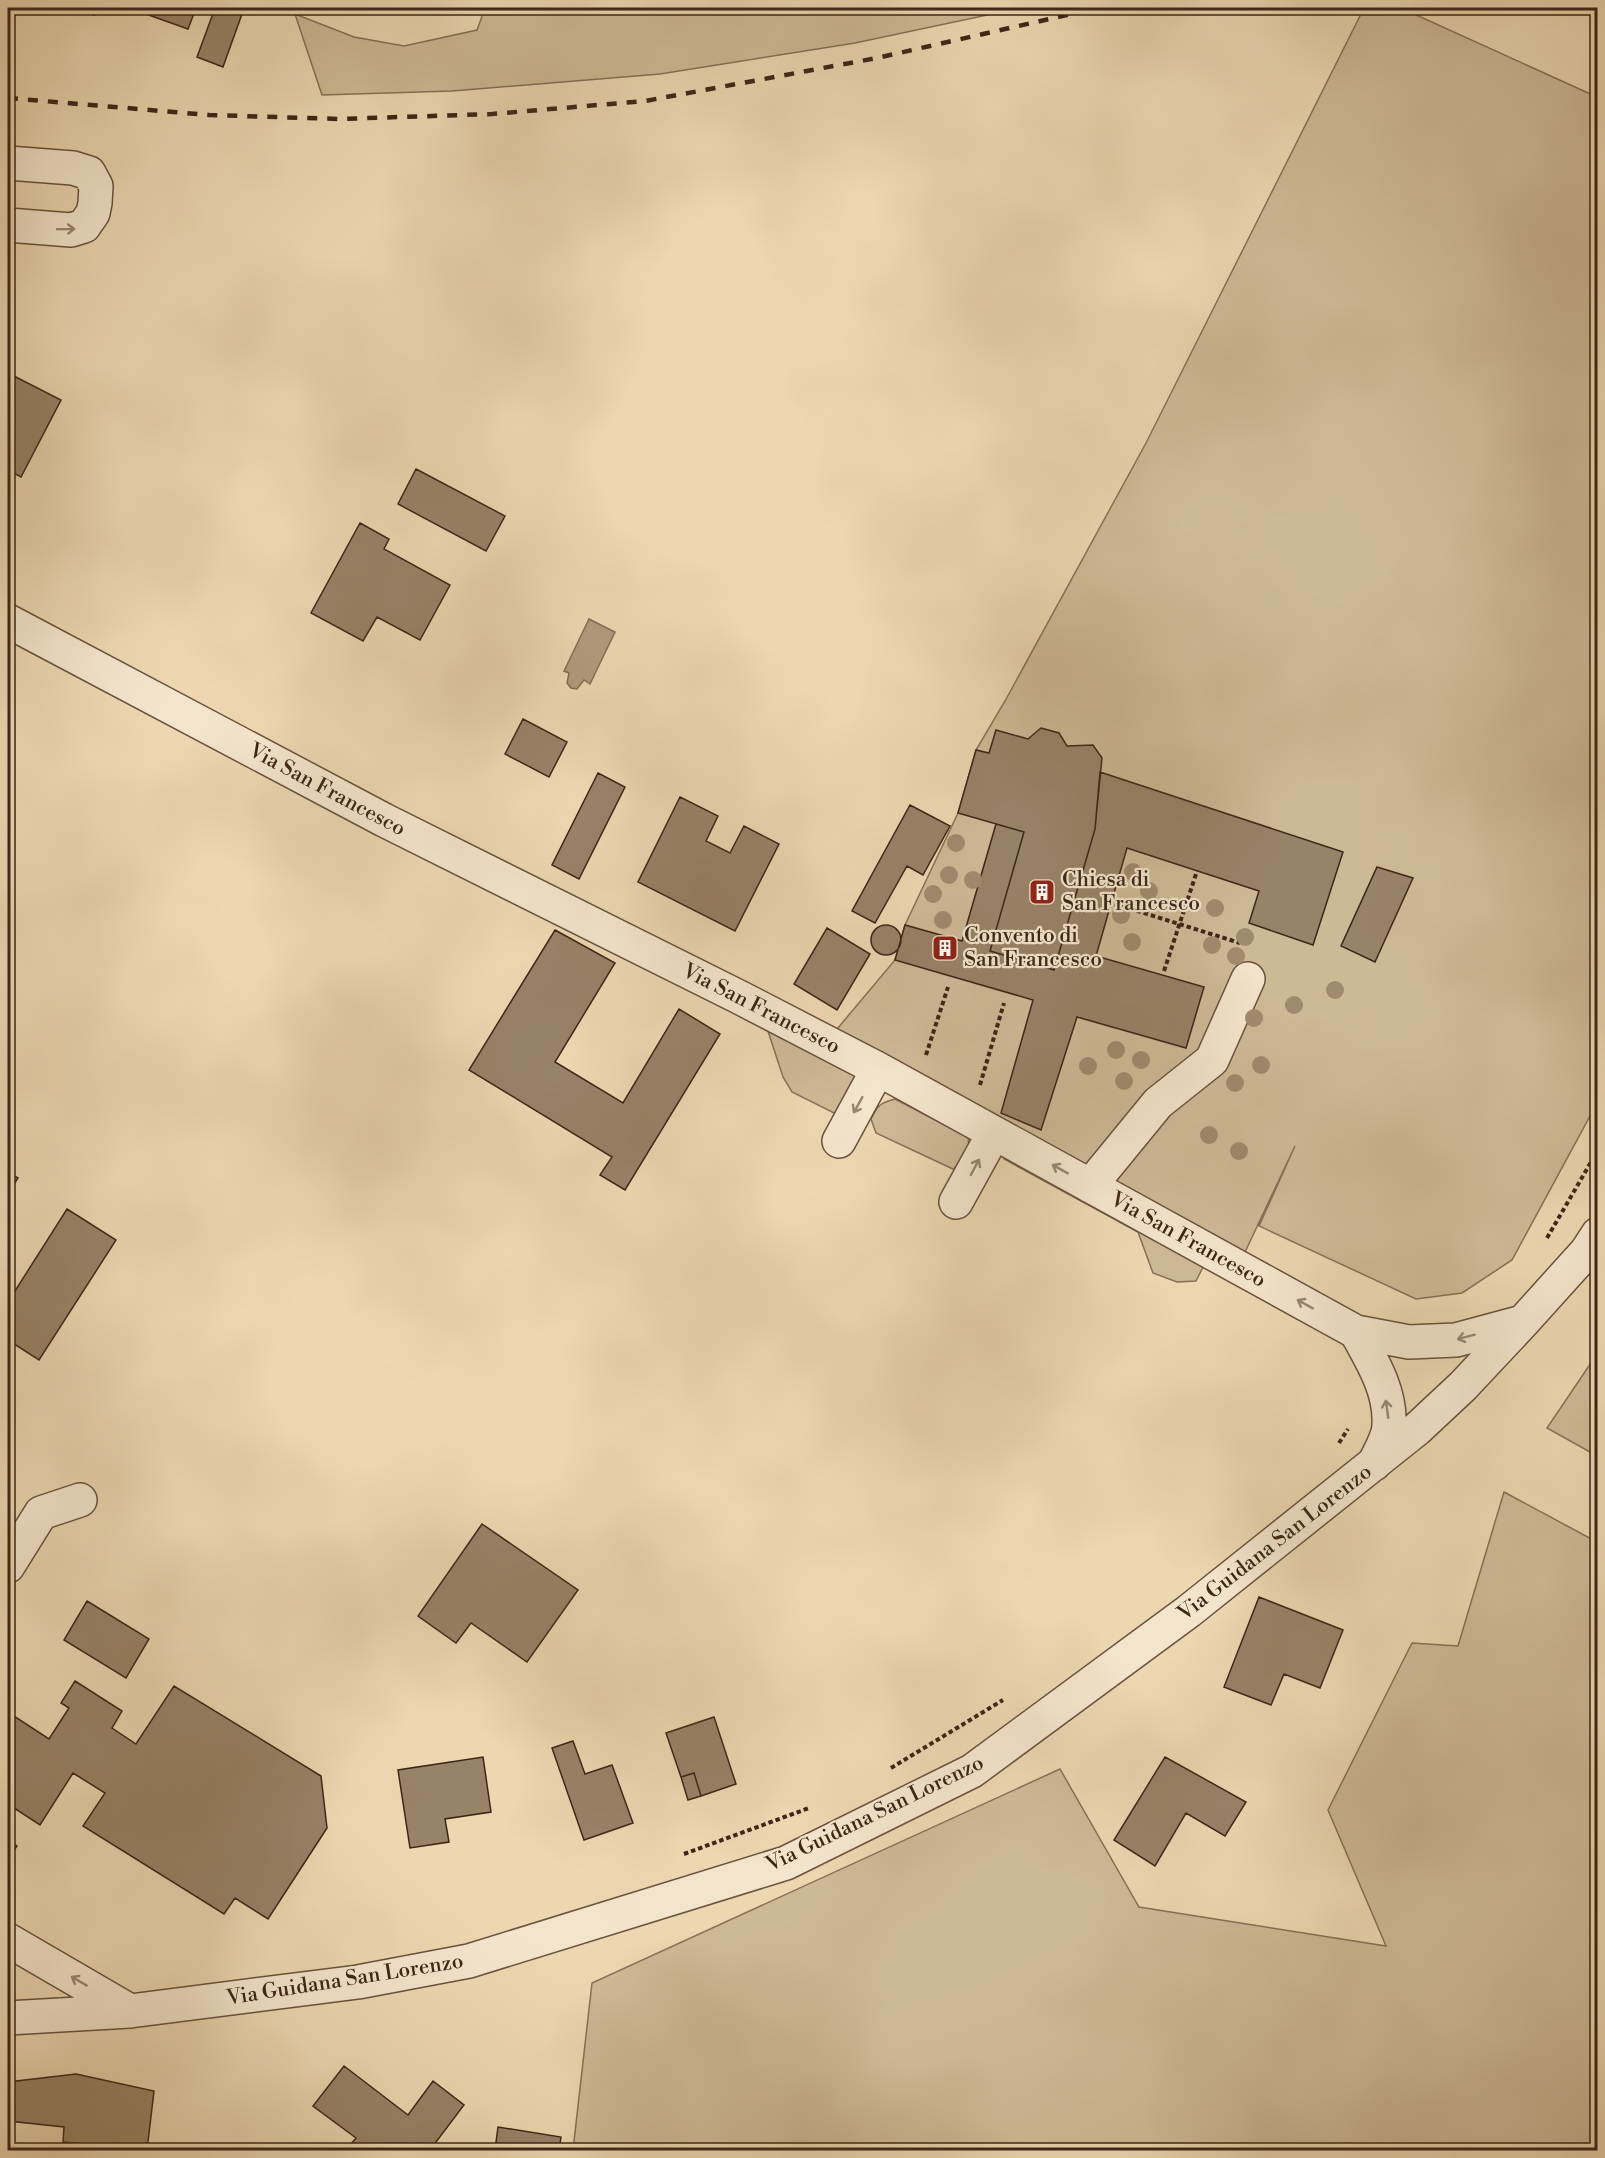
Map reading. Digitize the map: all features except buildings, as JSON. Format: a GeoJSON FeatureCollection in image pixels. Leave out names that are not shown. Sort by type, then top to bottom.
{"type":"FeatureCollection","features":[{"type":"Feature","properties":{"kind":"street"},"geometry":{"type":"LineString","coordinates":[[8,163],[73,168],[89,173],[96,186],[93,213],[84,226],[71,230],[8,225]]}},
{"type":"Feature","properties":{"kind":"street","name":"Via San Francesco"},"geometry":{"type":"LineString","coordinates":[[8,621],[384,820],[739,997],[878,1070],[1356,1332],[1409,1342],[1456,1340],[1523,1322]]}},
{"type":"Feature","properties":{"kind":"street"},"geometry":{"type":"LineString","coordinates":[[1090,1186],[1158,1103],[1212,1060],[1248,979]]}},
{"type":"Feature","properties":{"kind":"street"},"geometry":{"type":"LineString","coordinates":[[839,1142],[878,1070]]}},
{"type":"Feature","properties":{"kind":"street"},"geometry":{"type":"LineString","coordinates":[[956,1202],[982,1126]]}},
{"type":"Feature","properties":{"kind":"street","name":"Via Guidana San Lorenzo"},"geometry":{"type":"LineString","coordinates":[[8,2018],[130,2011],[358,1982],[469,1961],[786,1863],[972,1771],[1189,1611],[1417,1429],[1463,1386],[1523,1322],[1587,1251],[1598,1234]]}},
{"type":"Feature","properties":{"kind":"street"},"geometry":{"type":"LineString","coordinates":[[1356,1332],[1380,1375],[1387,1403],[1389,1426],[1374,1464]]}},
{"type":"Feature","properties":{"kind":"street"},"geometry":{"type":"LineString","coordinates":[[8,1566],[41,1513],[80,1500]]}},
{"type":"Feature","properties":{"kind":"street"},"geometry":{"type":"LineString","coordinates":[[8,1940],[130,2011]]}},
{"type":"Feature","properties":{"kind":"path"},"geometry":{"type":"LineString","coordinates":[[1164,971],[1197,871]]}},
{"type":"Feature","properties":{"kind":"path"},"geometry":{"type":"LineString","coordinates":[[1115,904],[1246,945]]}},
{"type":"Feature","properties":{"kind":"path"},"geometry":{"type":"LineString","coordinates":[[915,1090],[948,987]]}},
{"type":"Feature","properties":{"kind":"path"},"geometry":{"type":"LineString","coordinates":[[982,1126],[1004,1003]]}},
{"type":"Feature","properties":{"kind":"path"},"geometry":{"type":"LineString","coordinates":[[1544,1243],[1598,1150]]}},
{"type":"Feature","properties":{"kind":"path"},"geometry":{"type":"LineString","coordinates":[[1336,1448],[1348,1429]]}},
{"type":"Feature","properties":{"kind":"path"},"geometry":{"type":"LineString","coordinates":[[888,1770],[1008,1697]]}},
{"type":"Feature","properties":{"kind":"path"},"geometry":{"type":"LineString","coordinates":[[680,1855],[814,1806]]}},
{"type":"Feature","properties":{"kind":"shaded area"},"geometry":{"type":"Polygon","coordinates":[[[485,8],[1020,8],[855,43],[660,74],[452,91],[322,95],[295,14],[354,37],[404,46],[477,30],[485,8]]]}},
{"type":"Feature","properties":{"kind":"shaded area"},"geometry":{"type":"Polygon","coordinates":[[[1364,8],[1401,8],[1597,97],[1597,1103],[1512,1260],[1462,1293],[1416,1299],[1259,1226],[1295,1146],[1238,1267],[832,1035],[895,960],[905,925],[958,813],[976,750],[1146,443],[1364,8]]]}},
{"type":"Feature","properties":{"kind":"shaded area"},"geometry":{"type":"Polygon","coordinates":[[[589,619],[615,632],[590,684],[584,680],[577,689],[571,688],[567,683],[569,673],[564,671],[589,619]]]}},
{"type":"Feature","properties":{"kind":"shaded area"},"geometry":{"type":"Polygon","coordinates":[[[766,1025],[858,1076],[838,1115],[792,1092],[783,1077],[766,1025]]]}},
{"type":"Feature","properties":{"kind":"shaded area"},"geometry":{"type":"Polygon","coordinates":[[[895,1099],[968,1137],[970,1155],[953,1169],[876,1133],[871,1119],[873,1114],[880,1105],[895,1099]]]}},
{"type":"Feature","properties":{"kind":"shaded area"},"geometry":{"type":"Polygon","coordinates":[[[1005,1156],[1204,1265],[1196,1281],[1177,1282],[1153,1273],[1138,1232],[1004,1159],[1005,1156]]]}},
{"type":"Feature","properties":{"kind":"shaded area"},"geometry":{"type":"Polygon","coordinates":[[[1597,1354],[1597,1456],[1547,1428],[1597,1354]]]}},
{"type":"Feature","properties":{"kind":"shaded area"},"geometry":{"type":"Polygon","coordinates":[[[1504,1492],[1597,1542],[1597,2150],[573,2150],[592,1983],[1060,1769],[1139,1907],[1386,1946],[1328,1810],[1412,1643],[1458,1646],[1504,1492]]]}},
{"type":"Feature","properties":{"kind":"railway"},"geometry":{"type":"LineString","coordinates":[[8,98],[209,115],[340,119],[492,114],[645,101],[877,58],[1098,8]]}},
{"type":"Feature","properties":{"kind":"place","name":"Chiesa di San Francesco"},"geometry":{"type":"Point","coordinates":[1042,892]}},
{"type":"Feature","properties":{"kind":"place","name":"Convento di San Francesco"},"geometry":{"type":"Point","coordinates":[945,948]}}]}
